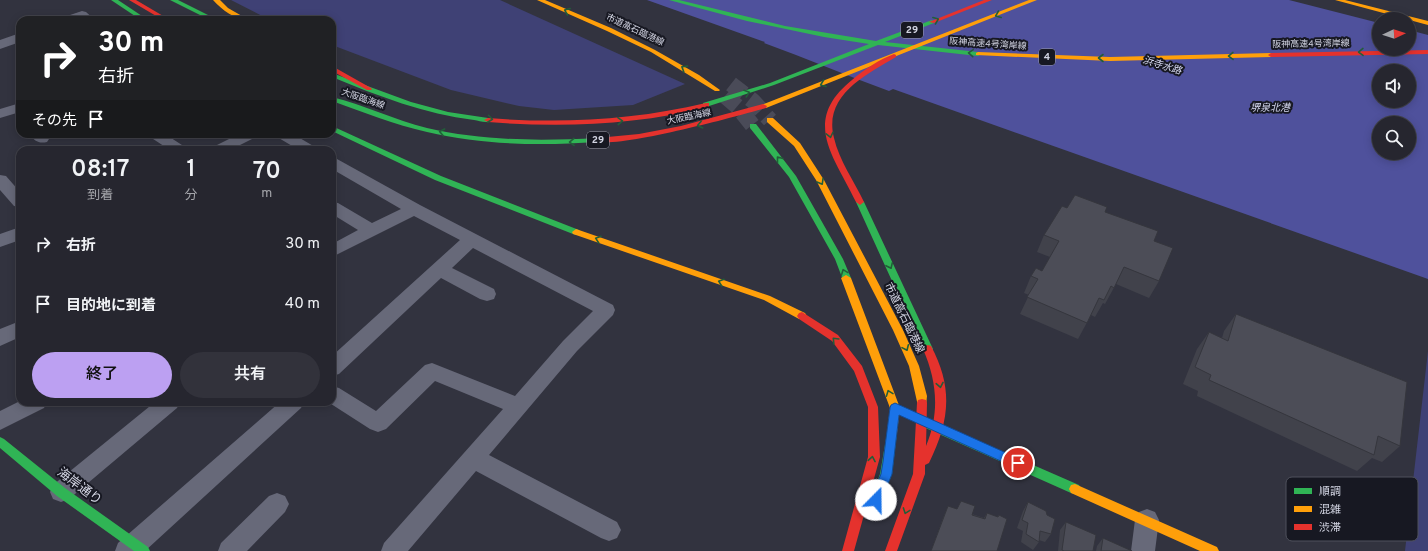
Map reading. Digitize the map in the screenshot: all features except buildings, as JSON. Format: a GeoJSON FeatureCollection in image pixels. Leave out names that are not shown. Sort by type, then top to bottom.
{"type":"FeatureCollection","features":[{"type":"Feature","properties":{"kind":"main road"},"geometry":{"type":"LineString","coordinates":[[114,0],[139,16]]}},
{"type":"Feature","properties":{"kind":"main road"},"geometry":{"type":"LineString","coordinates":[[132,0],[159,16]]}},
{"type":"Feature","properties":{"kind":"main road"},"geometry":{"type":"LineString","coordinates":[[174,0],[207,16]]}},
{"type":"Feature","properties":{"kind":"main road"},"geometry":{"type":"LineString","coordinates":[[216,0],[226,9],[239,16]]}},
{"type":"Feature","properties":{"kind":"main road","name":"市道高石臨港線"},"geometry":{"type":"LineString","coordinates":[[540,0],[634,40],[665,56],[717,90]]}},
{"type":"Feature","properties":{"kind":"main road","name":"阪神高速4号湾岸線"},"geometry":{"type":"LineString","coordinates":[[672,0],[741,18],[840,38],[945,51],[1005,56],[1119,58],[1428,52]]}},
{"type":"Feature","properties":{"kind":"main road","name":"大阪臨海線"},"geometry":{"type":"LineString","coordinates":[[336,77],[381,95],[448,114],[503,121],[560,123],[634,120],[674,113],[734,98],[989,0]]}},
{"type":"Feature","properties":{"kind":"main road","name":"大阪臨海線"},"geometry":{"type":"LineString","coordinates":[[336,100],[389,119],[441,132],[482,138],[534,142],[582,142],[664,132],[735,117],[864,71],[894,56],[1034,0]]}},
{"type":"Feature","properties":{"kind":"main road"},"geometry":{"type":"LineString","coordinates":[[1338,0],[1428,23]]}},
{"type":"Feature","properties":{"kind":"main road"},"geometry":{"type":"LineString","coordinates":[[1367,0],[1428,15]]}},
{"type":"Feature","properties":{"kind":"main road","name":"阪神高速4号湾岸線"},"geometry":{"type":"LineString","coordinates":[[882,33],[961,41]]}},
{"type":"Feature","properties":{"kind":"main road"},"geometry":{"type":"LineString","coordinates":[[336,70],[381,95]]}},
{"type":"Feature","properties":{"kind":"main road"},"geometry":{"type":"LineString","coordinates":[[864,71],[844,89],[831,105],[828,118],[830,138],[936,366],[942,399],[938,428],[919,474]]}},
{"type":"Feature","properties":{"kind":"main road","name":"市道高石臨港線"},"geometry":{"type":"LineString","coordinates":[[770,120],[797,145],[820,180],[898,330],[914,366],[922,396],[919,474],[891,551]]}},
{"type":"Feature","properties":{"kind":"main road"},"geometry":{"type":"LineString","coordinates":[[753,126],[792,176],[839,259],[902,411],[886,474],[867,523]]}},
{"type":"Feature","properties":{"kind":"main road"},"geometry":{"type":"LineString","coordinates":[[336,130],[371,148],[526,214],[767,298],[805,318],[835,338],[858,369],[873,407],[874,456],[848,551]]}},
{"type":"Feature","properties":{"kind":"main road"},"geometry":{"type":"LineString","coordinates":[[902,411],[922,422],[1147,520],[1213,551]]}},
{"type":"Feature","properties":{"kind":"main road","name":"海岸通り"},"geometry":{"type":"LineString","coordinates":[[0,442],[61,492],[135,549]]}},
{"type":"Feature","properties":{"kind":"main road"},"geometry":{"type":"LineString","coordinates":[[856,551],[861,537]]}},
{"type":"Feature","properties":{"kind":"street"},"geometry":{"type":"LineString","coordinates":[[0,44],[16,38]]}},
{"type":"Feature","properties":{"kind":"street"},"geometry":{"type":"LineString","coordinates":[[161,138],[174,146]]}},
{"type":"Feature","properties":{"kind":"street"},"geometry":{"type":"LineString","coordinates":[[226,146],[243,138]]}},
{"type":"Feature","properties":{"kind":"street"},"geometry":{"type":"LineString","coordinates":[[289,138],[303,146]]}},
{"type":"Feature","properties":{"kind":"street"},"geometry":{"type":"LineString","coordinates":[[336,164],[471,240],[606,310],[570,346],[393,551]]}},
{"type":"Feature","properties":{"kind":"street"},"geometry":{"type":"LineString","coordinates":[[0,180],[16,198]]}},
{"type":"Feature","properties":{"kind":"street"},"geometry":{"type":"LineString","coordinates":[[336,209],[372,231]]}},
{"type":"Feature","properties":{"kind":"street"},"geometry":{"type":"LineString","coordinates":[[336,249],[414,209]]}},
{"type":"Feature","properties":{"kind":"street"},"geometry":{"type":"LineString","coordinates":[[0,241],[16,235]]}},
{"type":"Feature","properties":{"kind":"street"},"geometry":{"type":"LineString","coordinates":[[336,364],[471,240]]}},
{"type":"Feature","properties":{"kind":"street"},"geometry":{"type":"LineString","coordinates":[[439,269],[487,294]]}},
{"type":"Feature","properties":{"kind":"street"},"geometry":{"type":"LineString","coordinates":[[0,338],[16,330]]}},
{"type":"Feature","properties":{"kind":"street"},"geometry":{"type":"LineString","coordinates":[[336,397],[378,423],[432,371],[518,406]]}},
{"type":"Feature","properties":{"kind":"street"},"geometry":{"type":"LineString","coordinates":[[0,421],[29,406]]}},
{"type":"Feature","properties":{"kind":"street"},"geometry":{"type":"LineString","coordinates":[[61,492],[165,406]]}},
{"type":"Feature","properties":{"kind":"street"},"geometry":{"type":"LineString","coordinates":[[135,549],[290,406]]}},
{"type":"Feature","properties":{"kind":"street"},"geometry":{"type":"LineString","coordinates":[[473,458],[609,530]]}},
{"type":"Feature","properties":{"kind":"street"},"geometry":{"type":"LineString","coordinates":[[230,551],[277,504]]}},
{"type":"Feature","properties":{"kind":"street"},"geometry":{"type":"LineString","coordinates":[[1143,551],[1147,520]]}},
{"type":"Feature","properties":{"kind":"shaded area"},"geometry":{"type":"Polygon","coordinates":[[[231,0],[500,0],[685,84],[633,105],[554,110],[519,106],[451,90],[336,47],[336,16],[262,16],[231,0]]]}},
{"type":"Feature","properties":{"kind":"shaded area"},"geometry":{"type":"Polygon","coordinates":[[[1428,351],[1428,551],[1405,551],[1406,541],[1418,541],[1418,477],[1414,477],[1428,351]]]}},
{"type":"Feature","properties":{"kind":"water","name":"堺泉北港"},"geometry":{"type":"Polygon","coordinates":[[[647,0],[1289,0],[1372,21],[1372,56],[1416,56],[1416,32],[1428,35],[1428,279],[893,89],[889,91],[764,43],[765,42],[647,0]]]}},
{"type":"Feature","properties":{"kind":"tunnel"},"geometry":{"type":"LineString","coordinates":[[731,84],[753,101],[770,120]]}},
{"type":"Feature","properties":{"kind":"tunnel"},"geometry":{"type":"LineString","coordinates":[[725,96],[738,107],[753,126]]}},
{"type":"Feature","properties":{"kind":"traffic: fast"},"geometry":{"type":"LineString","coordinates":[[114,0],[139,16]]}},
{"type":"Feature","properties":{"kind":"traffic: fast"},"geometry":{"type":"LineString","coordinates":[[173,0],[207,16]]}},
{"type":"Feature","properties":{"kind":"traffic: fast"},"geometry":{"type":"LineString","coordinates":[[672,0],[785,28],[824,35],[900,47],[978,54]]}},
{"type":"Feature","properties":{"kind":"traffic: fast"},"geometry":{"type":"LineString","coordinates":[[706,105],[772,84],[932,22]]}},
{"type":"Feature","properties":{"kind":"traffic: fast"},"geometry":{"type":"LineString","coordinates":[[336,77],[408,104],[448,114],[488,120]]}},
{"type":"Feature","properties":{"kind":"traffic: fast"},"geometry":{"type":"LineString","coordinates":[[336,100],[380,116],[427,130],[469,138],[533,142],[597,140]]}},
{"type":"Feature","properties":{"kind":"traffic: fast"},"geometry":{"type":"LineString","coordinates":[[753,126],[792,176],[839,259],[846,278]]}},
{"type":"Feature","properties":{"kind":"traffic: fast"},"geometry":{"type":"LineString","coordinates":[[336,130],[438,178],[576,232]]}},
{"type":"Feature","properties":{"kind":"traffic: fast"},"geometry":{"type":"LineString","coordinates":[[860,202],[928,349]]}},
{"type":"Feature","properties":{"kind":"traffic: fast"},"geometry":{"type":"LineString","coordinates":[[925,423],[1075,489]]}},
{"type":"Feature","properties":{"kind":"traffic: fast"},"geometry":{"type":"LineString","coordinates":[[871,513],[886,474],[892,433]]}},
{"type":"Feature","properties":{"kind":"traffic: fast"},"geometry":{"type":"LineString","coordinates":[[0,442],[61,492],[144,551]]}},
{"type":"Feature","properties":{"kind":"traffic: slow"},"geometry":{"type":"LineString","coordinates":[[216,0],[226,9],[239,16]]}},
{"type":"Feature","properties":{"kind":"traffic: slow"},"geometry":{"type":"LineString","coordinates":[[540,0],[586,19],[653,51],[675,63],[717,90]]}},
{"type":"Feature","properties":{"kind":"traffic: slow"},"geometry":{"type":"LineString","coordinates":[[763,106],[1034,0]]}},
{"type":"Feature","properties":{"kind":"traffic: slow"},"geometry":{"type":"LineString","coordinates":[[1338,0],[1428,23]]}},
{"type":"Feature","properties":{"kind":"traffic: slow"},"geometry":{"type":"LineString","coordinates":[[978,54],[1110,59],[1271,55]]}},
{"type":"Feature","properties":{"kind":"traffic: slow"},"geometry":{"type":"LineString","coordinates":[[770,120],[797,145],[820,180],[898,330],[914,366],[922,396],[922,403]]}},
{"type":"Feature","properties":{"kind":"traffic: slow"},"geometry":{"type":"LineString","coordinates":[[576,232],[767,298],[802,316]]}},
{"type":"Feature","properties":{"kind":"traffic: slow"},"geometry":{"type":"LineString","coordinates":[[846,278],[895,408],[892,433]]}},
{"type":"Feature","properties":{"kind":"traffic: slow"},"geometry":{"type":"LineString","coordinates":[[1075,489],[1213,551]]}},
{"type":"Feature","properties":{"kind":"traffic: jam"},"geometry":{"type":"LineString","coordinates":[[132,0],[160,16]]}},
{"type":"Feature","properties":{"kind":"traffic: jam"},"geometry":{"type":"LineString","coordinates":[[932,22],[989,0]]}},
{"type":"Feature","properties":{"kind":"traffic: jam"},"geometry":{"type":"LineString","coordinates":[[1271,55],[1428,52]]}},
{"type":"Feature","properties":{"kind":"traffic: jam"},"geometry":{"type":"LineString","coordinates":[[860,202],[830,138],[828,123],[830,110],[837,98],[846,88],[858,78],[894,56]]}},
{"type":"Feature","properties":{"kind":"traffic: jam"},"geometry":{"type":"LineString","coordinates":[[336,70],[369,89]]}},
{"type":"Feature","properties":{"kind":"traffic: jam"},"geometry":{"type":"LineString","coordinates":[[488,120],[543,123],[598,122],[653,116],[706,105]]}},
{"type":"Feature","properties":{"kind":"traffic: jam"},"geometry":{"type":"LineString","coordinates":[[597,140],[639,136],[681,128],[763,106]]}},
{"type":"Feature","properties":{"kind":"traffic: jam"},"geometry":{"type":"LineString","coordinates":[[802,316],[835,338],[858,369],[873,407],[874,457],[848,551]]}},
{"type":"Feature","properties":{"kind":"traffic: jam"},"geometry":{"type":"LineString","coordinates":[[925,460],[937,432],[941,408],[940,388],[936,368],[928,349]]}},
{"type":"Feature","properties":{"kind":"traffic: jam"},"geometry":{"type":"LineString","coordinates":[[891,551],[919,474],[922,403]]}},
{"type":"Feature","properties":{"kind":"route"},"geometry":{"type":"LineString","coordinates":[[876,500],[889,462],[895,408],[922,422],[1018,463]]}},
{"type":"Feature","properties":{"kind":"water label","name":"浜寺水路"},"geometry":{"type":"Point","coordinates":[1162,66]}}]}
